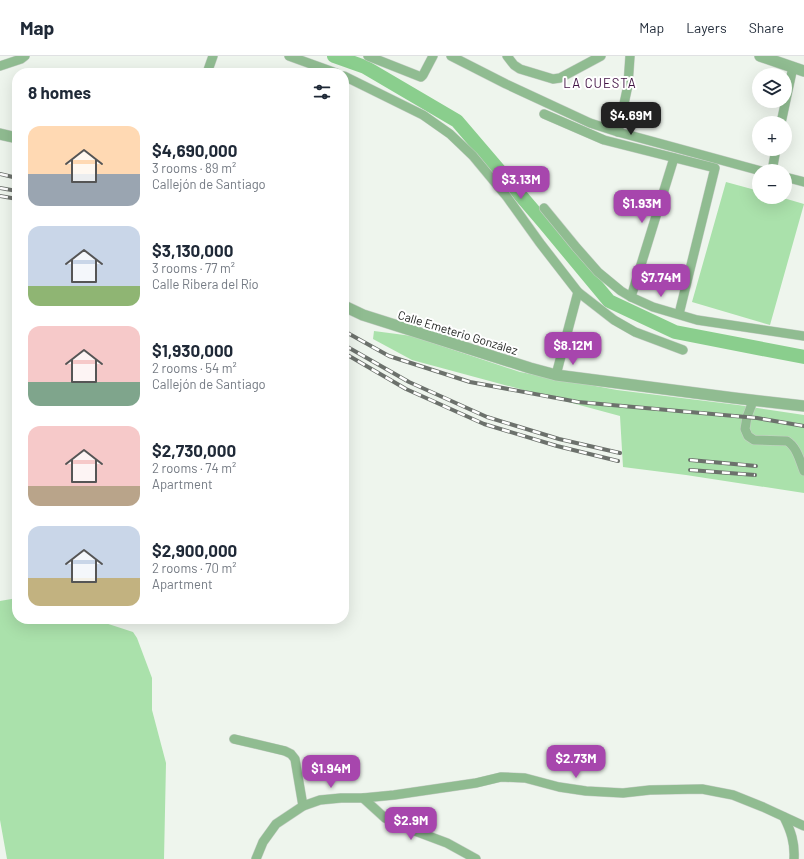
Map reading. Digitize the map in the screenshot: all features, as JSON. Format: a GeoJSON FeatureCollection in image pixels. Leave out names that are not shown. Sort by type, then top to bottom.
{"type":"FeatureCollection","features":[{"type":"Feature","properties":{"kind":"street"},"geometry":{"type":"LineString","coordinates":[[0,66],[25,56]]}},
{"type":"Feature","properties":{"kind":"street"},"geometry":{"type":"LineString","coordinates":[[209,68],[213,56]]}},
{"type":"Feature","properties":{"kind":"street"},"geometry":{"type":"LineString","coordinates":[[290,56],[322,68]]}},
{"type":"Feature","properties":{"kind":"street"},"geometry":{"type":"LineString","coordinates":[[368,56],[421,77],[433,56]]}},
{"type":"Feature","properties":{"kind":"street"},"geometry":{"type":"LineString","coordinates":[[451,56],[506,84],[590,123],[752,169]]}},
{"type":"Feature","properties":{"kind":"street"},"geometry":{"type":"LineString","coordinates":[[507,56],[514,65],[520,69],[553,79],[560,78],[601,56]]}},
{"type":"Feature","properties":{"kind":"street"},"geometry":{"type":"LineString","coordinates":[[618,132],[628,85],[630,56]]}},
{"type":"Feature","properties":{"kind":"street"},"geometry":{"type":"LineString","coordinates":[[760,56],[804,70]]}},
{"type":"Feature","properties":{"kind":"street"},"geometry":{"type":"LineString","coordinates":[[782,116],[793,67]]}},
{"type":"Feature","properties":{"kind":"street"},"geometry":{"type":"LineString","coordinates":[[349,78],[423,115],[450,134],[472,156],[506,197],[578,292],[614,320],[635,332],[683,350]]}},
{"type":"Feature","properties":{"kind":"street"},"geometry":{"type":"LineString","coordinates":[[544,114],[604,140],[715,168],[679,314]]}},
{"type":"Feature","properties":{"kind":"street"},"geometry":{"type":"LineString","coordinates":[[0,134],[12,137]]}},
{"type":"Feature","properties":{"kind":"street"},"geometry":{"type":"LineString","coordinates":[[631,297],[674,158]]}},
{"type":"Feature","properties":{"kind":"street"},"geometry":{"type":"LineString","coordinates":[[792,179],[804,182]]}},
{"type":"Feature","properties":{"kind":"street"},"geometry":{"type":"LineString","coordinates":[[544,208],[598,272],[631,297],[652,306],[697,320],[804,336]]}},
{"type":"Feature","properties":{"kind":"street"},"geometry":{"type":"LineString","coordinates":[[556,375],[578,292]]}},
{"type":"Feature","properties":{"kind":"street","name":"Calle Emeterio González"},"geometry":{"type":"LineString","coordinates":[[349,309],[363,316],[556,375],[753,401],[804,406]]}},
{"type":"Feature","properties":{"kind":"street"},"geometry":{"type":"LineString","coordinates":[[753,401],[747,417],[745,429],[748,436],[754,440],[787,441],[792,444],[804,471]]}},
{"type":"Feature","properties":{"kind":"street"},"geometry":{"type":"LineString","coordinates":[[234,739],[285,751],[291,754],[294,759],[303,806]]}},
{"type":"Feature","properties":{"kind":"street"},"geometry":{"type":"LineString","coordinates":[[256,859],[263,842],[276,824],[303,806],[320,800],[394,795],[476,783],[501,777],[525,778],[586,792],[623,793],[650,790],[702,789],[733,795],[763,806],[804,826]]}},
{"type":"Feature","properties":{"kind":"street"},"geometry":{"type":"LineString","coordinates":[[363,798],[385,818],[447,844],[476,859]]}},
{"type":"Feature","properties":{"kind":"street"},"geometry":{"type":"LineString","coordinates":[[784,817],[793,838],[794,859]]}},
{"type":"Feature","properties":{"kind":"green space"},"geometry":{"type":"Polygon","coordinates":[[[726,182],[752,189],[752,204],[792,204],[792,200],[804,204],[770,325],[692,302],[726,182]]]}},
{"type":"Feature","properties":{"kind":"green space"},"geometry":{"type":"Polygon","coordinates":[[[374,331],[412,336],[520,372],[617,390],[804,415],[804,493],[623,467],[620,416],[412,360],[373,339],[374,331]]]}},
{"type":"Feature","properties":{"kind":"green space"},"geometry":{"type":"Polygon","coordinates":[[[12,599],[12,624],[108,624],[133,632],[137,638],[152,678],[152,710],[166,763],[164,859],[7,859],[0,820],[0,601],[12,599]]]}},
{"type":"Feature","properties":{"kind":"waterway"},"geometry":{"type":"LineString","coordinates":[[334,56],[365,67],[457,121],[609,301],[675,332],[804,357]]}},
{"type":"Feature","properties":{"kind":"railway"},"geometry":{"type":"LineString","coordinates":[[0,174],[12,177]]}},
{"type":"Feature","properties":{"kind":"railway"},"geometry":{"type":"LineString","coordinates":[[0,188],[12,190]]}},
{"type":"Feature","properties":{"kind":"railway"},"geometry":{"type":"LineString","coordinates":[[0,196],[12,198]]}},
{"type":"Feature","properties":{"kind":"railway"},"geometry":{"type":"LineString","coordinates":[[349,334],[389,356],[470,382],[578,402],[757,418],[804,426]]}},
{"type":"Feature","properties":{"kind":"railway"},"geometry":{"type":"LineString","coordinates":[[349,348],[409,382],[487,417],[559,439],[620,453]]}},
{"type":"Feature","properties":{"kind":"railway"},"geometry":{"type":"LineString","coordinates":[[349,356],[406,389],[484,424],[557,446],[618,461]]}},
{"type":"Feature","properties":{"kind":"railway"},"geometry":{"type":"LineString","coordinates":[[690,460],[756,466]]}},
{"type":"Feature","properties":{"kind":"railway"},"geometry":{"type":"LineString","coordinates":[[690,470],[755,475]]}},
{"type":"Feature","properties":{"kind":"district","name":"LA CUESTA"},"geometry":{"type":"Point","coordinates":[600,83]}}]}
